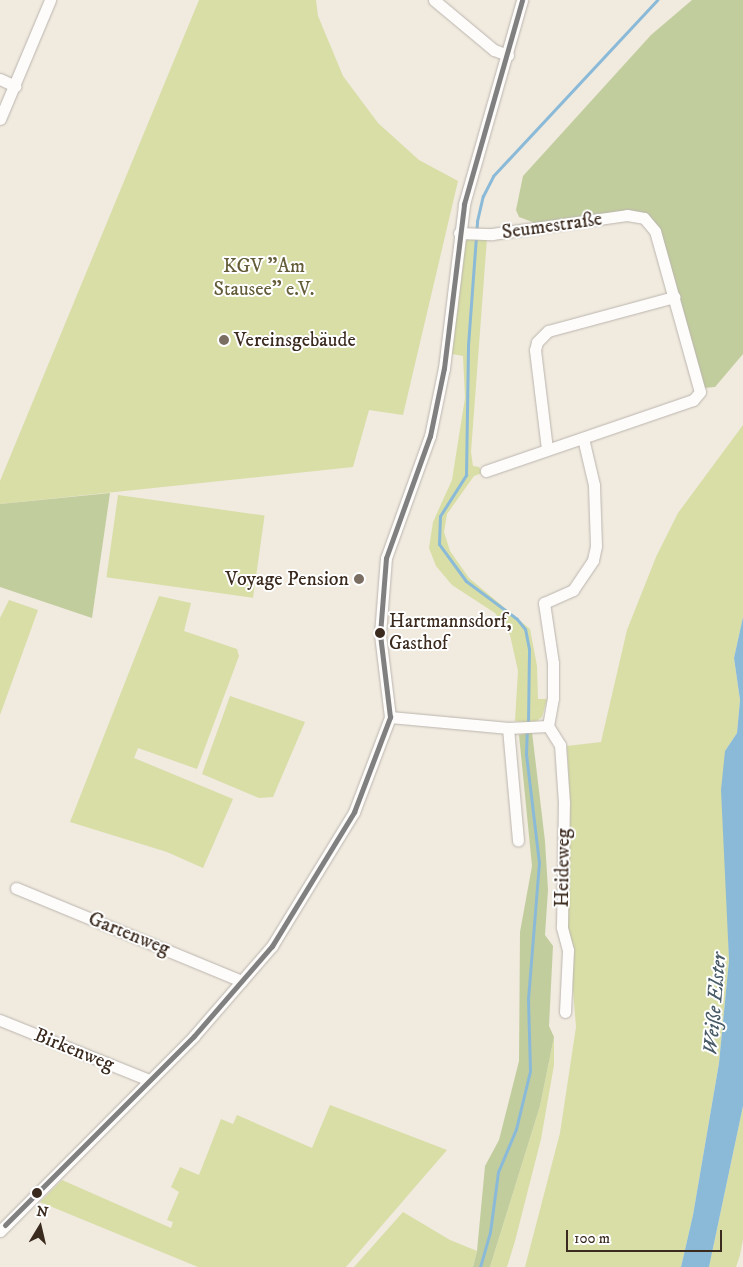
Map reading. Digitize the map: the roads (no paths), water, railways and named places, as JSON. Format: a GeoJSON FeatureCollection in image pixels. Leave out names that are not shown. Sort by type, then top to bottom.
{"type":"FeatureCollection","features":[{"type":"Feature","properties":{"kind":"street"},"geometry":{"type":"LineString","coordinates":[[0,119],[50,0]]}},
{"type":"Feature","properties":{"kind":"street"},"geometry":{"type":"LineString","coordinates":[[434,0],[494,50],[508,55]]}},
{"type":"Feature","properties":{"kind":"street"},"geometry":{"type":"LineString","coordinates":[[2,1227],[194,1036],[242,981],[272,946],[344,831],[390,717],[380,634],[386,558],[428,444],[444,368],[459,233],[472,170],[508,55],[522,0]]}},
{"type":"Feature","properties":{"kind":"street"},"geometry":{"type":"LineString","coordinates":[[0,79],[15,86]]}},
{"type":"Feature","properties":{"kind":"street","name":"Seumestraße"},"geometry":{"type":"LineString","coordinates":[[459,233],[484,235],[627,215],[644,218],[655,231],[674,297]]}},
{"type":"Feature","properties":{"kind":"street"},"geometry":{"type":"LineString","coordinates":[[486,470],[694,400],[700,392],[674,297],[548,331],[537,342],[535,350],[547,449]]}},
{"type":"Feature","properties":{"kind":"street"},"geometry":{"type":"LineString","coordinates":[[390,717],[508,728],[548,726],[553,698],[552,663],[544,603],[568,593],[581,583],[593,560],[596,546],[594,485],[583,438]]}},
{"type":"Feature","properties":{"kind":"street","name":"Heideweg"},"geometry":{"type":"LineString","coordinates":[[548,726],[560,745],[563,797],[562,927],[568,950],[565,1012]]}},
{"type":"Feature","properties":{"kind":"street"},"geometry":{"type":"LineString","coordinates":[[508,728],[518,842]]}},
{"type":"Feature","properties":{"kind":"street","name":"Gartenweg"},"geometry":{"type":"LineString","coordinates":[[16,888],[242,981]]}},
{"type":"Feature","properties":{"kind":"street","name":"Birkenweg"},"geometry":{"type":"LineString","coordinates":[[0,1020],[149,1080]]}},
{"type":"Feature","properties":{"kind":"water"},"geometry":{"type":"Polygon","coordinates":[[[743,617],[743,1106],[709,1267],[681,1267],[693,1215],[719,1063],[729,960],[721,790],[725,751],[737,733],[740,700],[734,658],[743,617]]]}},
{"type":"Feature","properties":{"kind":"waterway"},"geometry":{"type":"LineString","coordinates":[[528,723],[529,649],[525,629],[517,619],[466,581],[439,544],[440,516],[466,475],[468,345],[477,221],[483,196],[493,176],[657,0]]}},
{"type":"Feature","properties":{"kind":"waterway"},"geometry":{"type":"LineString","coordinates":[[480,1267],[490,1232],[498,1172],[516,1129],[530,1071],[528,999],[539,863],[526,754],[527,730]]}},
{"type":"Feature","properties":{"kind":"place","name":"Vereinsgebäude"},"geometry":{"type":"Point","coordinates":[224,340]}},
{"type":"Feature","properties":{"kind":"place","name":"Voyage Pension"},"geometry":{"type":"Point","coordinates":[359,579]}},
{"type":"Feature","properties":{"kind":"place","name":"Hartmannsdorf, Gasthof"},"geometry":{"type":"Point","coordinates":[380,633]}},
{"type":"Feature","properties":{"kind":"park label","name":"KGV \"Am Stausee\" e.V."},"geometry":{"type":"Point","coordinates":[264,278]}},
{"type":"Feature","properties":{"kind":"water label","name":"Weiße Elster"},"geometry":{"type":"Point","coordinates":[715,1004]}}]}
